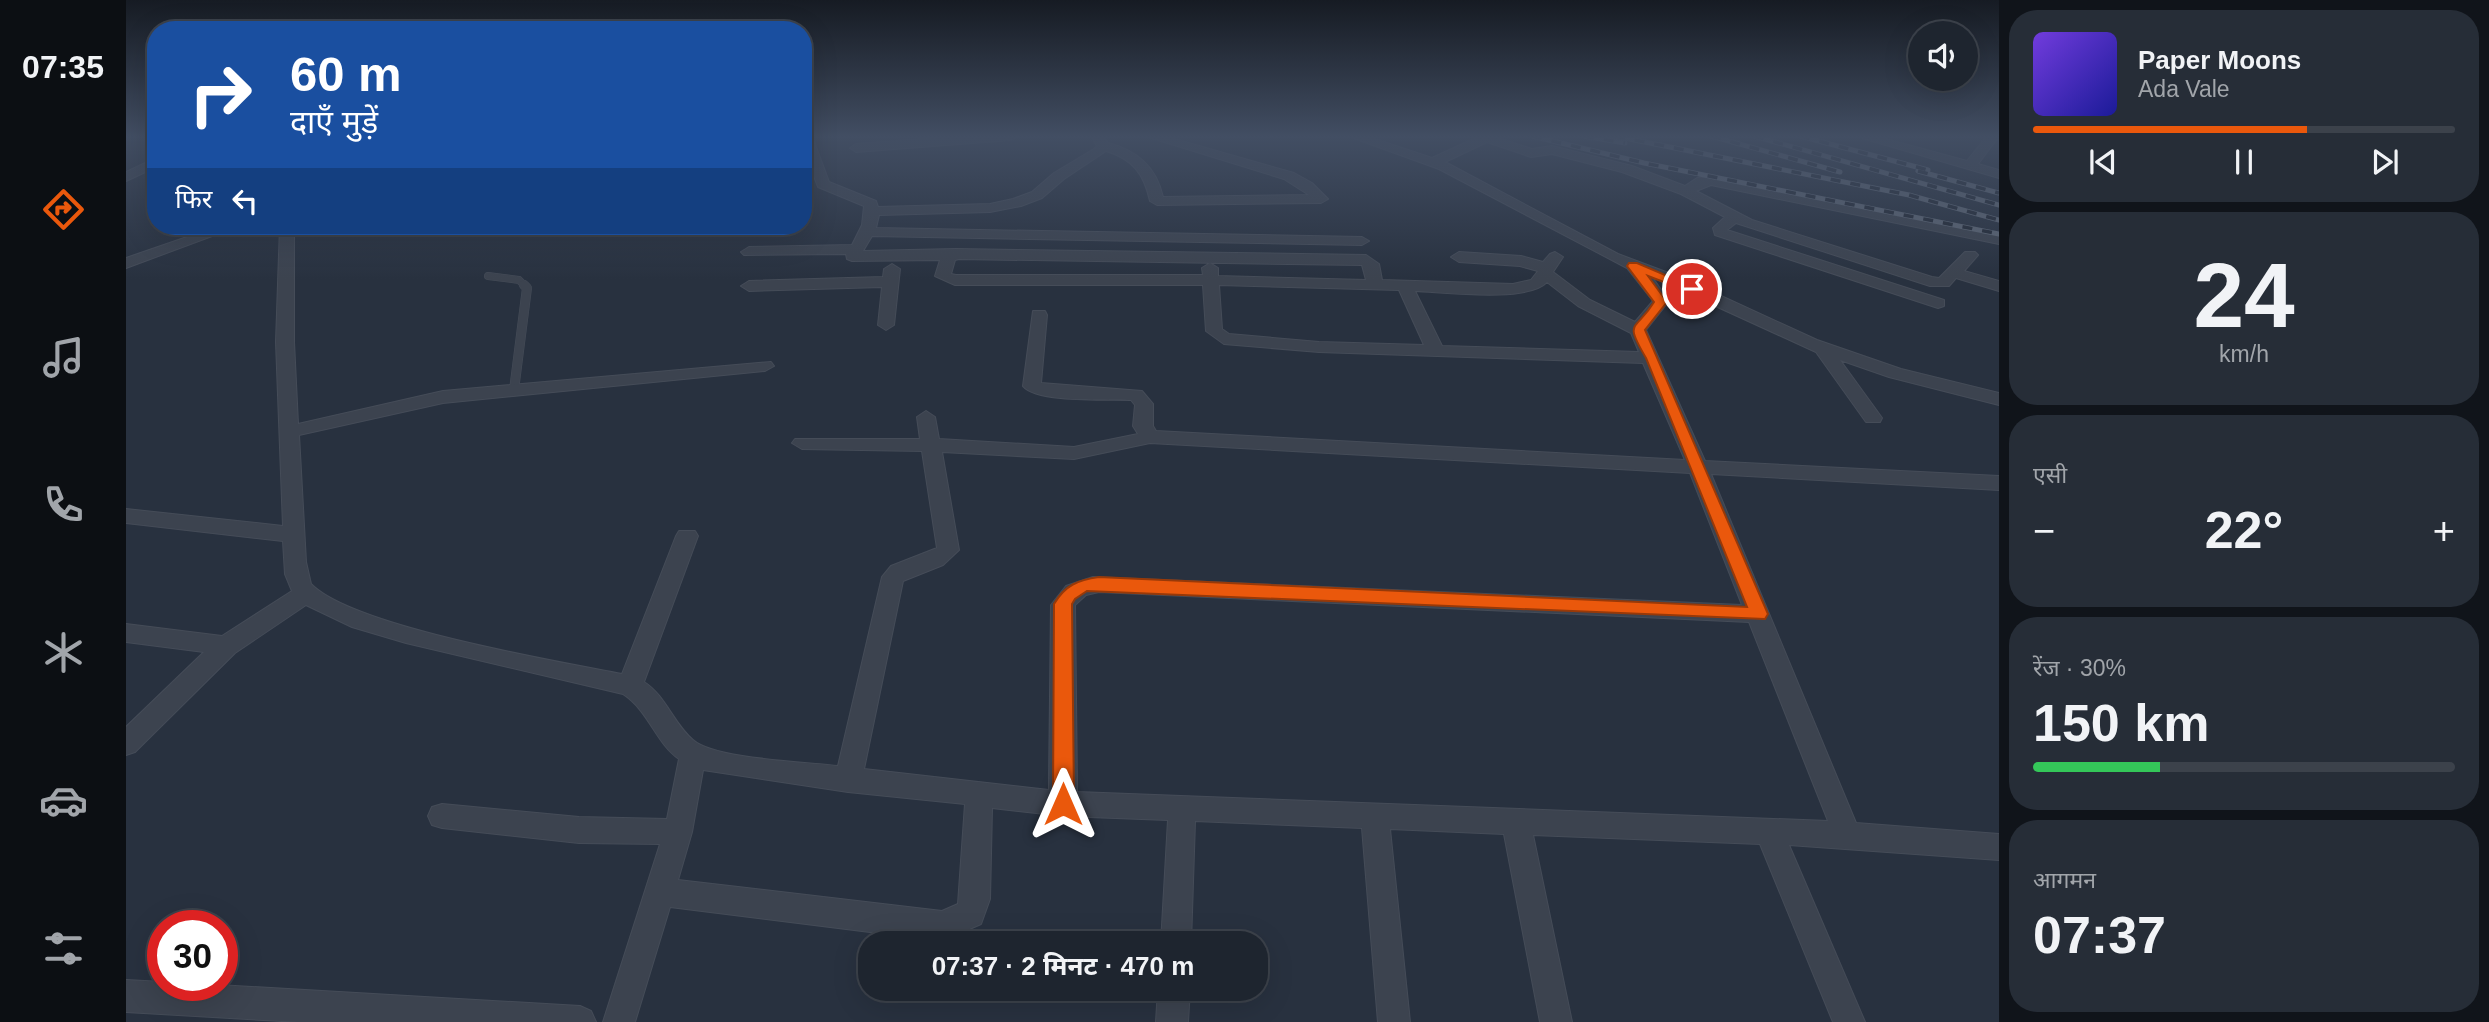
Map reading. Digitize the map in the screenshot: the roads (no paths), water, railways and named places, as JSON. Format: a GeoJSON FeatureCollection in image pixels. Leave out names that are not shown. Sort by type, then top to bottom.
{"type":"FeatureCollection","features":[{"type":"Feature","properties":{"kind":"street"},"geometry":{"type":"LineString","coordinates":[[823,184],[867,200],[872,211],[867,232],[854,253],[842,284]]}},
{"type":"Feature","properties":{"kind":"street"},"geometry":{"type":"LineString","coordinates":[[872,211],[990,208],[1016,203],[1045,190],[1051,184]]}},
{"type":"Feature","properties":{"kind":"street"},"geometry":{"type":"LineString","coordinates":[[1154,184],[1160,218]]}},
{"type":"Feature","properties":{"kind":"street"},"geometry":{"type":"LineString","coordinates":[[867,232],[1160,218],[1321,199],[1303,184]]}},
{"type":"Feature","properties":{"kind":"street"},"geometry":{"type":"LineString","coordinates":[[1474,184],[1633,266],[1676,281],[1770,327],[1823,349],[1895,373],[1999,399]]}},
{"type":"Feature","properties":{"kind":"street"},"geometry":{"type":"LineString","coordinates":[[1666,184],[1686,191],[1734,218],[1930,281],[1943,283],[1970,254]]}},
{"type":"Feature","properties":{"kind":"street"},"geometry":{"type":"LineString","coordinates":[[1686,191],[1698,184]]}},
{"type":"Feature","properties":{"kind":"street"},"geometry":{"type":"LineString","coordinates":[[1724,184],[1999,240]]}},
{"type":"Feature","properties":{"kind":"street"},"geometry":{"type":"LineString","coordinates":[[1160,218],[1362,241]]}},
{"type":"Feature","properties":{"kind":"street"},"geometry":{"type":"LineString","coordinates":[[1734,218],[1718,230],[1938,303]]}},
{"type":"Feature","properties":{"kind":"street"},"geometry":{"type":"LineString","coordinates":[[126,263],[206,235]]}},
{"type":"Feature","properties":{"kind":"street"},"geometry":{"type":"LineString","coordinates":[[287,235],[288,432],[297,580],[305,594],[352,619],[630,686],[646,694],[676,738],[693,755],[726,764],[1063,804],[1847,835],[1999,847]]}},
{"type":"Feature","properties":{"kind":"street"},"geometry":{"type":"LineString","coordinates":[[749,252],[894,256],[1017,253],[1366,260],[1371,264],[1375,284]]}},
{"type":"Feature","properties":{"kind":"street"},"geometry":{"type":"LineString","coordinates":[[951,255],[943,276],[947,280],[1210,280],[1532,288],[1549,267]]}},
{"type":"Feature","properties":{"kind":"street"},"geometry":{"type":"LineString","coordinates":[[886,324],[894,256]]}},
{"type":"Feature","properties":{"kind":"street"},"geometry":{"type":"LineString","coordinates":[[1210,257],[1214,331],[1224,339],[1435,351],[1652,358]]}},
{"type":"Feature","properties":{"kind":"street"},"geometry":{"type":"LineString","coordinates":[[1459,257],[1521,261],[1549,267],[1584,303],[1639,330],[1759,614],[1847,835]]}},
{"type":"Feature","properties":{"kind":"street"},"geometry":{"type":"LineString","coordinates":[[1633,266],[1661,302],[1639,330]]}},
{"type":"Feature","properties":{"kind":"street"},"geometry":{"type":"LineString","coordinates":[[1955,273],[1999,286]]}},
{"type":"Feature","properties":{"kind":"street"},"geometry":{"type":"LineString","coordinates":[[748,286],[891,282]]}},
{"type":"Feature","properties":{"kind":"street"},"geometry":{"type":"LineString","coordinates":[[1404,284],[1435,351]]}},
{"type":"Feature","properties":{"kind":"street"},"geometry":{"type":"LineString","coordinates":[[1039,315],[1032,386],[1044,391],[1136,395],[1144,404],[1143,426],[1150,437]]}},
{"type":"Feature","properties":{"kind":"street"},"geometry":{"type":"LineString","coordinates":[[1823,349],[1873,418]]}},
{"type":"Feature","properties":{"kind":"street"},"geometry":{"type":"LineString","coordinates":[[288,432],[412,401],[765,366]]}},
{"type":"Feature","properties":{"kind":"street"},"geometry":{"type":"LineString","coordinates":[[848,780],[893,577],[909,566],[930,563],[947,550],[926,417]]}},
{"type":"Feature","properties":{"kind":"street"},"geometry":{"type":"LineString","coordinates":[[802,443],[932,445],[1074,453],[1105,449],[1150,437],[1697,464],[1999,483]]}},
{"type":"Feature","properties":{"kind":"street"},"geometry":{"type":"LineString","coordinates":[[126,516],[295,535]]}},
{"type":"Feature","properties":{"kind":"street"},"geometry":{"type":"LineString","coordinates":[[630,686],[687,536]]}},
{"type":"Feature","properties":{"kind":"street"},"geometry":{"type":"LineString","coordinates":[[1063,804],[1063,604],[1068,594],[1084,586],[1113,584],[1759,614]]}},
{"type":"Feature","properties":{"kind":"street"},"geometry":{"type":"LineString","coordinates":[[127,743],[226,646],[305,594]]}},
{"type":"Feature","properties":{"kind":"street"},"geometry":{"type":"LineString","coordinates":[[126,633],[226,646]]}},
{"type":"Feature","properties":{"kind":"street"},"geometry":{"type":"LineString","coordinates":[[619,1022],[678,832],[693,755]]}},
{"type":"Feature","properties":{"kind":"street"},"geometry":{"type":"LineString","coordinates":[[660,892],[942,926],[957,922],[970,914],[975,899],[979,794]]}},
{"type":"Feature","properties":{"kind":"street"},"geometry":{"type":"LineString","coordinates":[[1177,931],[1182,810]]}},
{"type":"Feature","properties":{"kind":"street"},"geometry":{"type":"LineString","coordinates":[[442,816],[579,830],[678,832]]}},
{"type":"Feature","properties":{"kind":"street"},"geometry":{"type":"LineString","coordinates":[[1376,817],[1394,1022]]}},
{"type":"Feature","properties":{"kind":"street"},"geometry":{"type":"LineString","coordinates":[[1517,823],[1556,1022]]}},
{"type":"Feature","properties":{"kind":"street"},"geometry":{"type":"LineString","coordinates":[[1769,832],[1849,1022]]}},
{"type":"Feature","properties":{"kind":"street"},"geometry":{"type":"LineString","coordinates":[[126,996],[580,1022]]}},
{"type":"Feature","properties":{"kind":"street"},"geometry":{"type":"LineString","coordinates":[[1172,1022],[1173,1001]]}},
{"type":"Feature","properties":{"kind":"lane"},"geometry":{"type":"LineString","coordinates":[[488,276],[519,280],[527,288],[514,390]]}},
{"type":"Feature","properties":{"kind":"railway"},"geometry":{"type":"LineString","coordinates":[[1747,184],[1999,234]]}},
{"type":"Feature","properties":{"kind":"railway"},"geometry":{"type":"LineString","coordinates":[[1853,184],[1909,195],[1999,220]]}},
{"type":"Feature","properties":{"kind":"railway"},"geometry":{"type":"LineString","coordinates":[[1923,184],[1999,205]]}},
{"type":"Feature","properties":{"kind":"railway"},"geometry":{"type":"LineString","coordinates":[[1965,184],[1999,193]]}}]}
